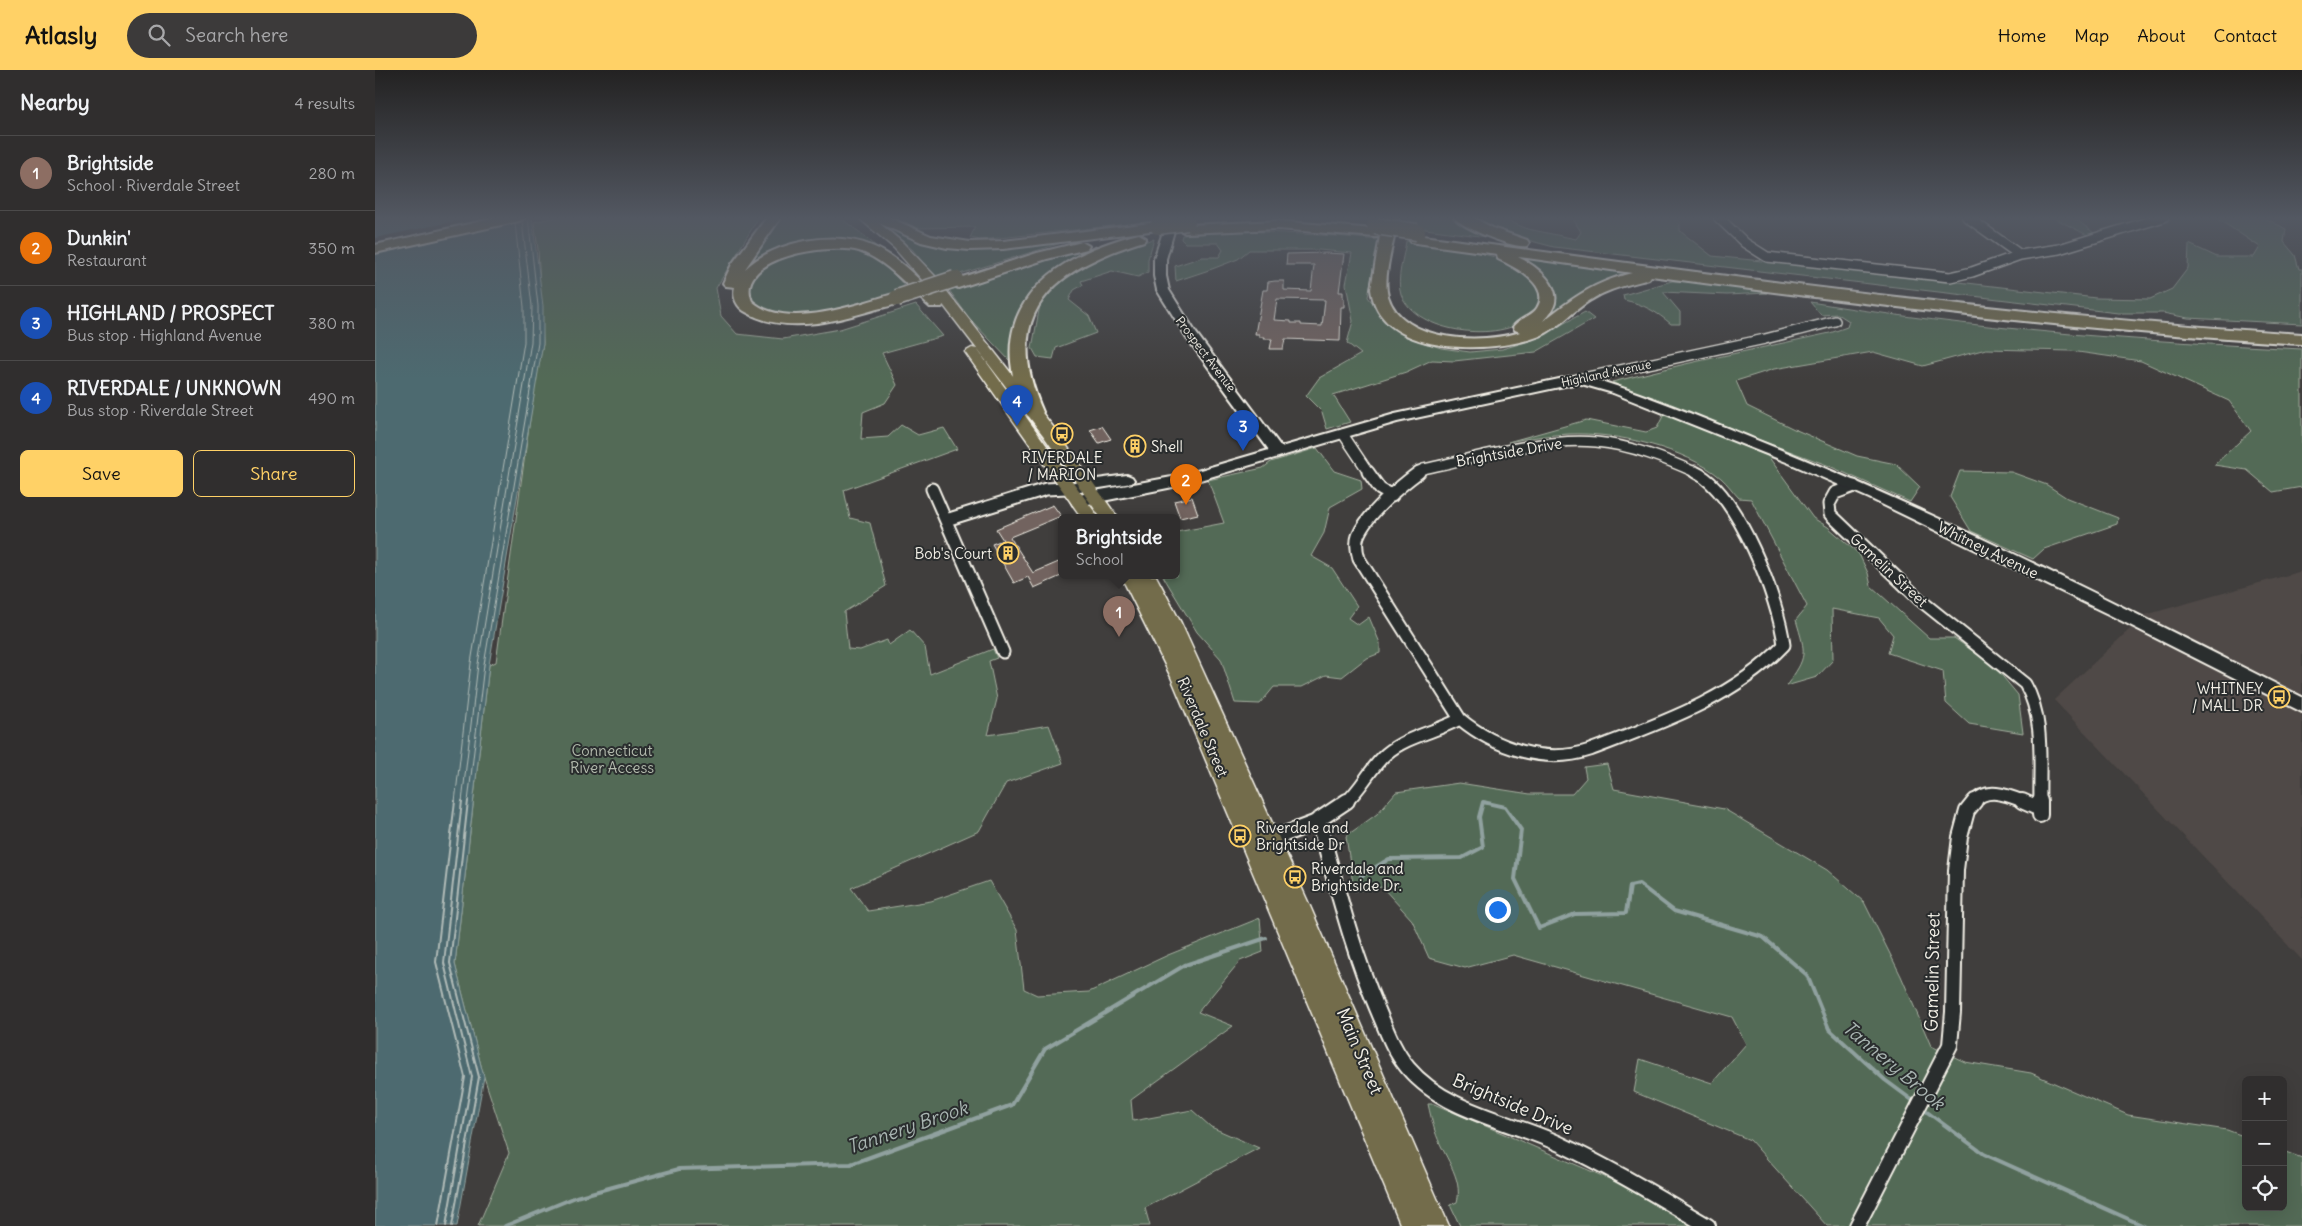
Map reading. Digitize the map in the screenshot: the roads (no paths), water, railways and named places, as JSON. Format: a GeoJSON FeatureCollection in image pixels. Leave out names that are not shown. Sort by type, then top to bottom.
{"type":"FeatureCollection","features":[{"type":"Feature","properties":{"kind":"highway"},"geometry":{"type":"LineString","coordinates":[[737,271],[732,280],[729,300],[732,307],[739,314],[767,324],[798,325],[844,318],[987,271]]}},
{"type":"Feature","properties":{"kind":"highway"},"geometry":{"type":"LineString","coordinates":[[754,271],[742,290],[744,302],[752,310],[767,316],[786,319],[836,314],[899,300]]}},
{"type":"Feature","properties":{"kind":"highway"},"geometry":{"type":"LineString","coordinates":[[897,271],[935,304]]}},
{"type":"Feature","properties":{"kind":"highway"},"geometry":{"type":"LineString","coordinates":[[956,281],[992,271]]}},
{"type":"Feature","properties":{"kind":"highway"},"geometry":{"type":"LineString","coordinates":[[1033,412],[1021,376],[1018,354],[1022,324],[1036,296],[1062,271]]}},
{"type":"Feature","properties":{"kind":"highway"},"geometry":{"type":"LineString","coordinates":[[1382,271],[1379,285],[1383,304],[1396,319],[1428,336],[1451,342],[1483,344],[1513,340],[1539,330],[1589,293],[1609,283],[1643,276],[1690,275]]}},
{"type":"Feature","properties":{"kind":"highway"},"geometry":{"type":"LineString","coordinates":[[1395,271],[1393,286],[1398,303],[1411,316],[1438,329],[1475,334],[1511,330],[1530,322],[1539,315],[1546,306],[1546,287],[1540,278],[1531,271]]}},
{"type":"Feature","properties":{"kind":"highway"},"geometry":{"type":"LineString","coordinates":[[1659,271],[2019,317],[2174,332],[2302,339]]}},
{"type":"Feature","properties":{"kind":"highway"},"geometry":{"type":"LineString","coordinates":[[1722,271],[2014,309],[2168,322],[2302,329]]}},
{"type":"Feature","properties":{"kind":"main road"},"geometry":{"type":"LineString","coordinates":[[908,271],[997,386],[1088,514]]}},
{"type":"Feature","properties":{"kind":"main road"},"geometry":{"type":"LineString","coordinates":[[923,271],[1033,412],[1107,514]]}},
{"type":"Feature","properties":{"kind":"main road","name":"Prospect Avenue"},"geometry":{"type":"LineString","coordinates":[[1160,271],[1163,290],[1173,310],[1277,449]]}},
{"type":"Feature","properties":{"kind":"main road","name":"Highland Avenue"},"geometry":{"type":"LineString","coordinates":[[1277,449],[1359,424],[1578,379]]}},
{"type":"Feature","properties":{"kind":"main road","name":"Whitney Avenue"},"geometry":{"type":"LineString","coordinates":[[1578,379],[1628,400],[1668,411],[1794,460],[1854,486],[2114,610],[2302,705]]}},
{"type":"Feature","properties":{"kind":"main road","name":"Whitney Avenue"},"geometry":{"type":"LineString","coordinates":[[1518,392],[1564,390],[1591,383]]}},
{"type":"Feature","properties":{"kind":"main road","name":"Highland Avenue"},"geometry":{"type":"LineString","coordinates":[[1073,495],[1179,474],[1343,434],[1376,422]]}},
{"type":"Feature","properties":{"kind":"main road","name":"Riverdale Street"},"geometry":{"type":"LineString","coordinates":[[1132,579],[1181,677],[1277,879]]}},
{"type":"Feature","properties":{"kind":"main road","name":"Riverdale Street"},"geometry":{"type":"LineString","coordinates":[[1149,579],[1175,631],[1269,840],[1277,879]]}},
{"type":"Feature","properties":{"kind":"main road","name":"Main Street"},"geometry":{"type":"LineString","coordinates":[[1277,879],[1415,1226]]}},
{"type":"Feature","properties":{"kind":"main road","name":"Main Street"},"geometry":{"type":"LineString","coordinates":[[1277,879],[1436,1226]]}},
{"type":"Feature","properties":{"kind":"street"},"geometry":{"type":"LineString","coordinates":[[1891,271],[1950,277],[1961,276],[1976,271]]}},
{"type":"Feature","properties":{"kind":"street","name":"Highland Avenue"},"geometry":{"type":"LineString","coordinates":[[1591,383],[1835,321]]}},
{"type":"Feature","properties":{"kind":"street"},"geometry":{"type":"LineString","coordinates":[[1343,434],[1381,489],[1392,496]]}},
{"type":"Feature","properties":{"kind":"street","name":"Brightside Drive"},"geometry":{"type":"LineString","coordinates":[[1585,441],[1613,444],[1641,451],[1705,477],[1717,487],[1731,508],[1761,566],[1782,626],[1784,645],[1756,672],[1724,690],[1681,712],[1583,753],[1558,756],[1523,752],[1483,737],[1460,720],[1357,553],[1357,541],[1360,531],[1392,496],[1419,472],[1433,466],[1552,442],[1585,441]]}},
{"type":"Feature","properties":{"kind":"street","name":"Gamelin Street"},"geometry":{"type":"LineString","coordinates":[[1854,486],[1835,493],[1829,504],[1830,514],[1920,600],[2025,684],[2034,698],[2038,719],[2040,812],[2005,795],[1988,794],[1978,797],[1967,809],[1961,837],[1954,891],[1954,1012],[1952,1037],[1942,1063],[1857,1226]]}},
{"type":"Feature","properties":{"kind":"street"},"geometry":{"type":"LineString","coordinates":[[932,489],[959,556],[1003,652]]}},
{"type":"Feature","properties":{"kind":"street"},"geometry":{"type":"LineString","coordinates":[[946,520],[1046,489],[1073,495]]}},
{"type":"Feature","properties":{"kind":"street"},"geometry":{"type":"LineString","coordinates":[[1269,840],[1317,820],[1345,804],[1359,790],[1377,762],[1394,748],[1460,720]]}},
{"type":"Feature","properties":{"kind":"street","name":"Brightside Drive"},"geometry":{"type":"LineString","coordinates":[[1317,820],[1359,966],[1393,1047],[1409,1069],[1432,1090],[1461,1106],[1568,1148],[1607,1167],[1708,1226]]}},
{"type":"Feature","properties":{"kind":"water"},"geometry":{"type":"Polygon","coordinates":[[[375,271],[539,271],[543,306],[543,343],[489,665],[455,964],[484,1077],[457,1226],[375,1226],[375,271]]]}},
{"type":"Feature","properties":{"kind":"waterway","name":"Tannery Brook"},"geometry":{"type":"LineString","coordinates":[[1361,876],[1389,859],[1462,858],[1483,847],[1479,817],[1483,802]]}},
{"type":"Feature","properties":{"kind":"waterway","name":"Tannery Brook"},"geometry":{"type":"LineString","coordinates":[[1483,802],[1505,807],[1521,830],[1515,879],[1539,928],[1575,914],[1626,913],[1630,886],[1639,884],[1674,911],[1763,937],[1807,975],[1829,1029],[1885,1080],[1916,1103]]}},
{"type":"Feature","properties":{"kind":"waterway","name":"Tannery Brook"},"geometry":{"type":"LineString","coordinates":[[505,1226],[576,1197],[679,1169],[851,1164],[1012,1105],[1045,1049],[1185,965],[1266,938]]}},
{"type":"Feature","properties":{"kind":"waterway","name":"Tannery Brook"},"geometry":{"type":"LineString","coordinates":[[1923,1109],[1984,1154],[2144,1226]]}},
{"type":"Feature","properties":{"kind":"place","name":"RIVERDALE / UNKNOWN"},"geometry":{"type":"Point","coordinates":[1017,426]}},
{"type":"Feature","properties":{"kind":"place","name":"RIVERDALE / MARION"},"geometry":{"type":"Point","coordinates":[1062,434]}},
{"type":"Feature","properties":{"kind":"place","name":"Shell"},"geometry":{"type":"Point","coordinates":[1135,446]}},
{"type":"Feature","properties":{"kind":"place","name":"HIGHLAND / PROSPECT"},"geometry":{"type":"Point","coordinates":[1243,451]}},
{"type":"Feature","properties":{"kind":"place","name":"Dunkin'"},"geometry":{"type":"Point","coordinates":[1186,505]}},
{"type":"Feature","properties":{"kind":"place","name":"Bob's Court"},"geometry":{"type":"Point","coordinates":[1008,553]}},
{"type":"Feature","properties":{"kind":"place","name":"Brightside"},"geometry":{"type":"Point","coordinates":[1119,637]}},
{"type":"Feature","properties":{"kind":"place","name":"WHITNEY / MALL DR"},"geometry":{"type":"Point","coordinates":[2279,697]}},
{"type":"Feature","properties":{"kind":"place","name":"Riverdale and Brightside Dr"},"geometry":{"type":"Point","coordinates":[1240,836]}},
{"type":"Feature","properties":{"kind":"place","name":"Riverdale and Brightside Dr."},"geometry":{"type":"Point","coordinates":[1295,877]}},
{"type":"Feature","properties":{"kind":"park label","name":"Connecticut River Access"},"geometry":{"type":"Point","coordinates":[612,758]}}]}
